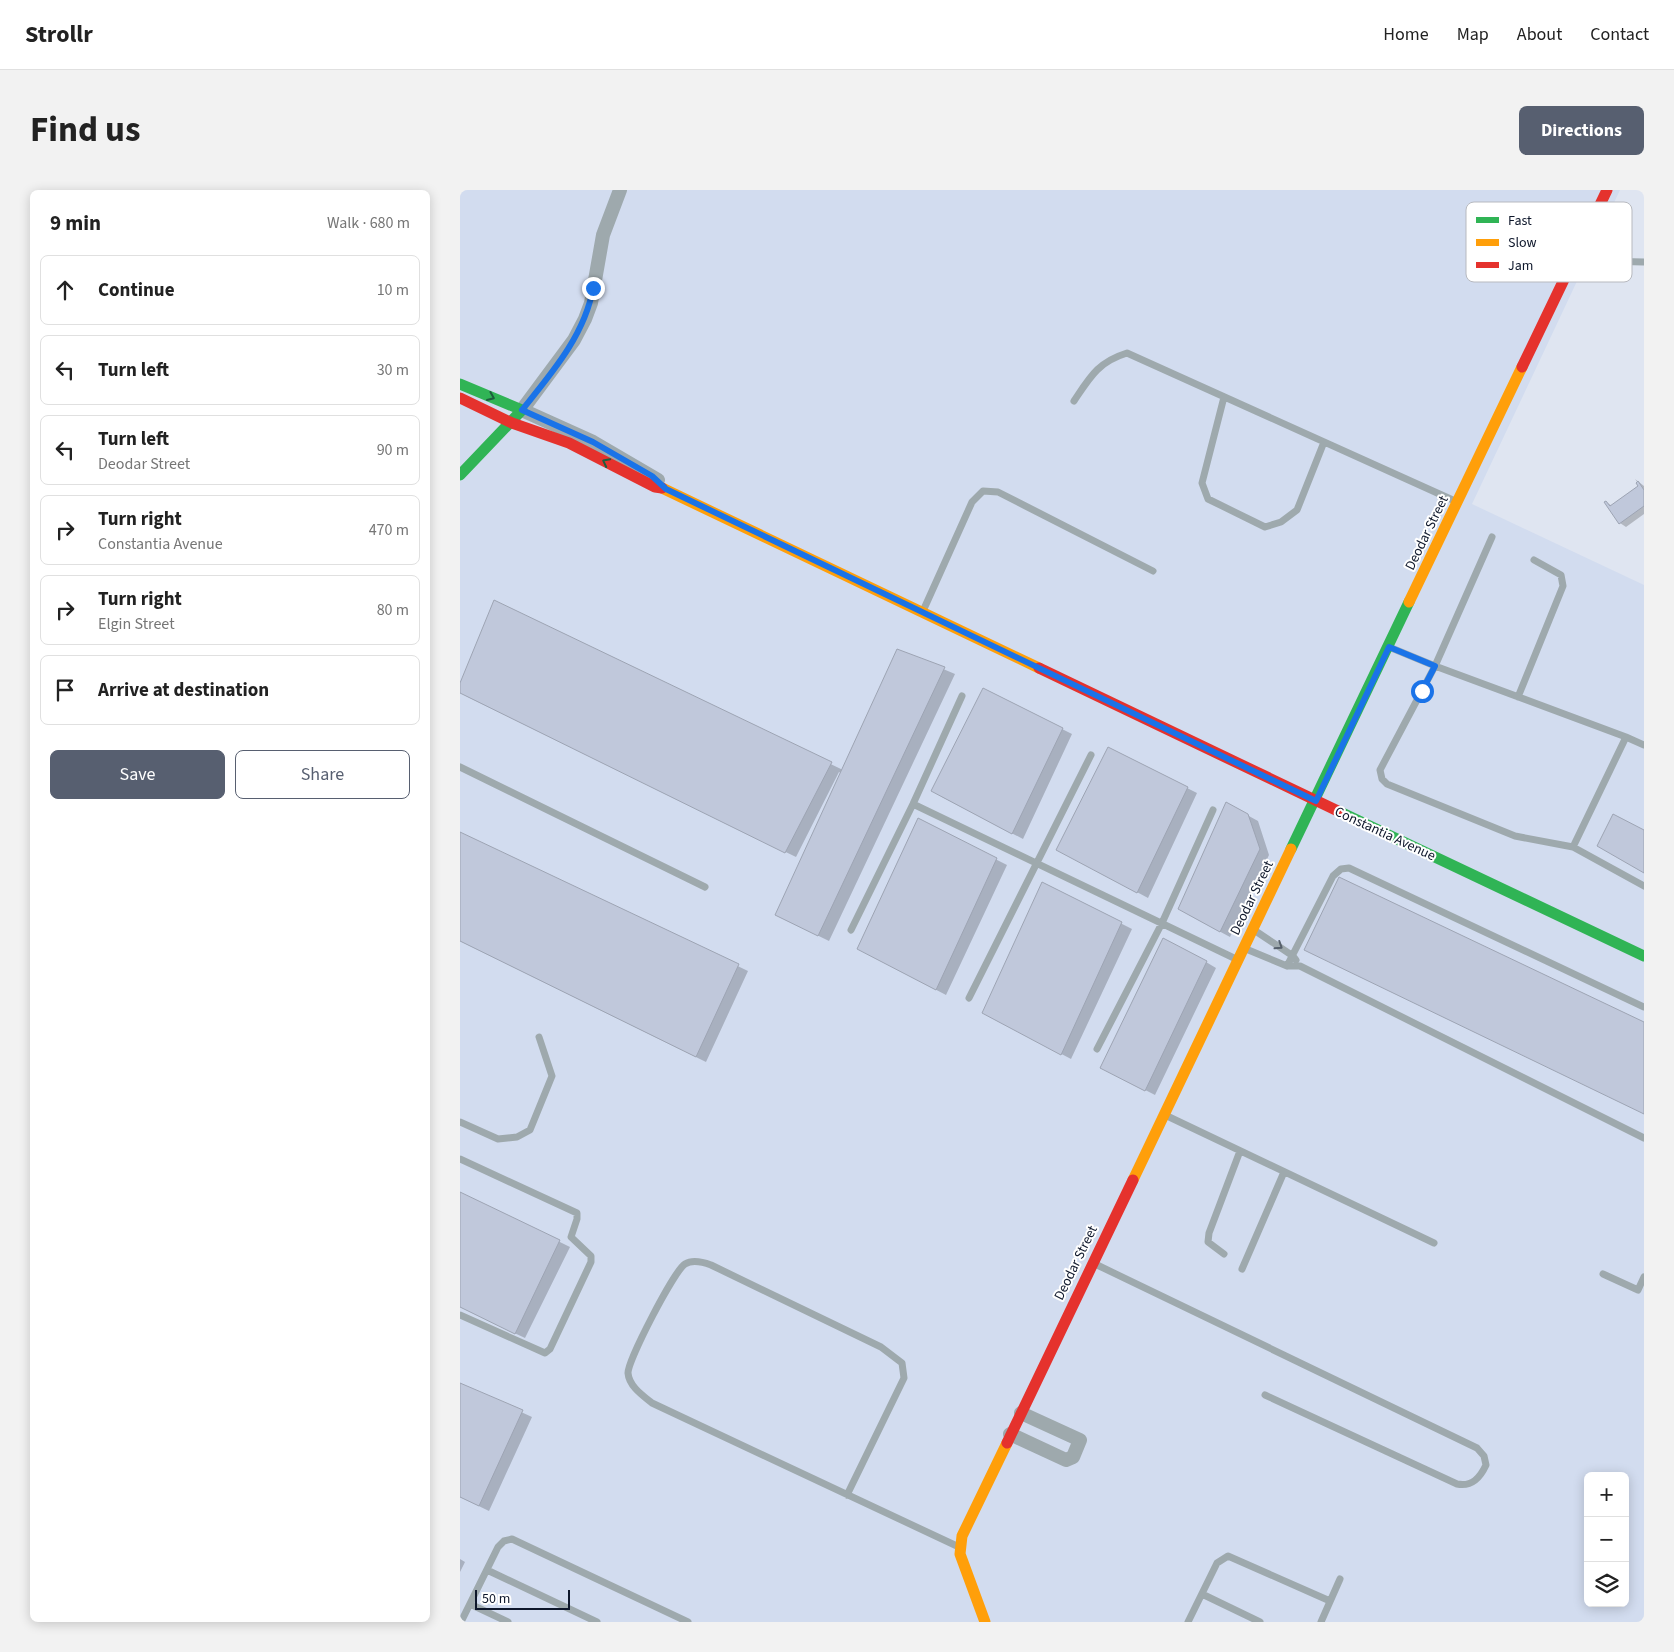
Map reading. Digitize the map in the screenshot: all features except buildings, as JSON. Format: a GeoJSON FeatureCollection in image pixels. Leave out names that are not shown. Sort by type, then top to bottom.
{"type":"FeatureCollection","features":[{"type":"Feature","properties":{"kind":"street"},"geometry":{"type":"LineString","coordinates":[[460,475],[512,424],[564,354],[585,318],[591,303],[605,227],[620,190]]}},
{"type":"Feature","properties":{"kind":"street","name":"Deodar Street"},"geometry":{"type":"LineString","coordinates":[[1602,202],[1608,190]]}},
{"type":"Feature","properties":{"kind":"street","name":"Deodar Street"},"geometry":{"type":"LineString","coordinates":[[960,1547],[962,1536],[1010,1434],[1316,801],[1563,282]]}},
{"type":"Feature","properties":{"kind":"street","name":"Constantia Avenue"},"geometry":{"type":"LineString","coordinates":[[460,384],[593,442],[652,476],[666,489]]}},
{"type":"Feature","properties":{"kind":"street","name":"Constantia Avenue"},"geometry":{"type":"LineString","coordinates":[[460,398],[512,424],[558,438],[655,487],[666,489],[1644,956]]}},
{"type":"Feature","properties":{"kind":"street"},"geometry":{"type":"LineString","coordinates":[[1010,1434],[1066,1460],[1073,1457],[1080,1440],[1021,1413]]}},
{"type":"Feature","properties":{"kind":"street"},"geometry":{"type":"LineString","coordinates":[[960,1547],[960,1554],[985,1622]]}},
{"type":"Feature","properties":{"kind":"lane"},"geometry":{"type":"LineString","coordinates":[[1074,401],[1095,370],[1110,359],[1127,353],[1458,503]]}},
{"type":"Feature","properties":{"kind":"lane"},"geometry":{"type":"LineString","coordinates":[[1224,397],[1202,483],[1204,492],[1208,500],[1265,527],[1281,522],[1297,510],[1324,442]]}},
{"type":"Feature","properties":{"kind":"lane"},"geometry":{"type":"LineString","coordinates":[[922,612],[972,502],[983,492],[998,492],[1154,571]]}},
{"type":"Feature","properties":{"kind":"lane"},"geometry":{"type":"LineString","coordinates":[[1492,537],[1435,666],[1380,770],[1382,778],[1388,784],[1515,836],[1573,847],[1644,886]]}},
{"type":"Feature","properties":{"kind":"lane"},"geometry":{"type":"LineString","coordinates":[[1518,697],[1564,586],[1561,575],[1534,560]]}},
{"type":"Feature","properties":{"kind":"lane"},"geometry":{"type":"LineString","coordinates":[[1389,647],[1644,745]]}},
{"type":"Feature","properties":{"kind":"lane"},"geometry":{"type":"LineString","coordinates":[[851,930],[913,804],[962,696]]}},
{"type":"Feature","properties":{"kind":"lane"},"geometry":{"type":"LineString","coordinates":[[1573,847],[1626,737]]}},
{"type":"Feature","properties":{"kind":"lane"},"geometry":{"type":"LineString","coordinates":[[969,998],[1091,755]]}},
{"type":"Feature","properties":{"kind":"lane"},"geometry":{"type":"LineString","coordinates":[[460,767],[705,887]]}},
{"type":"Feature","properties":{"kind":"lane"},"geometry":{"type":"LineString","coordinates":[[913,804],[1239,960]]}},
{"type":"Feature","properties":{"kind":"lane"},"geometry":{"type":"LineString","coordinates":[[1097,1049],[1162,923],[1213,810]]}},
{"type":"Feature","properties":{"kind":"lane"},"geometry":{"type":"LineString","coordinates":[[1288,966],[1333,876],[1341,869],[1349,868],[1644,1006]]}},
{"type":"Feature","properties":{"kind":"lane"},"geometry":{"type":"LineString","coordinates":[[1254,930],[1293,956],[1300,966]]}},
{"type":"Feature","properties":{"kind":"lane"},"geometry":{"type":"LineString","coordinates":[[1245,948],[1288,966],[1300,966],[1644,1138]]}},
{"type":"Feature","properties":{"kind":"lane"},"geometry":{"type":"LineString","coordinates":[[460,1122],[498,1139],[517,1137],[530,1130],[552,1076],[539,1037]]}},
{"type":"Feature","properties":{"kind":"lane"},"geometry":{"type":"LineString","coordinates":[[1164,1115],[1434,1243]]}},
{"type":"Feature","properties":{"kind":"lane"},"geometry":{"type":"LineString","coordinates":[[1224,1254],[1208,1242],[1209,1233],[1240,1151]]}},
{"type":"Feature","properties":{"kind":"lane"},"geometry":{"type":"LineString","coordinates":[[460,1159],[577,1213],[571,1237],[591,1256],[591,1262],[550,1349],[545,1353],[460,1315]]}},
{"type":"Feature","properties":{"kind":"lane"},"geometry":{"type":"LineString","coordinates":[[1242,1269],[1284,1172]]}},
{"type":"Feature","properties":{"kind":"lane"},"geometry":{"type":"LineString","coordinates":[[847,1495],[904,1378],[902,1363],[881,1348],[711,1265],[694,1261],[684,1264],[672,1278],[628,1372],[630,1380],[652,1403],[847,1495],[960,1547]]}},
{"type":"Feature","properties":{"kind":"lane"},"geometry":{"type":"LineString","coordinates":[[1093,1263],[1477,1448],[1484,1456],[1486,1465],[1475,1481],[1465,1486],[1457,1484],[1265,1395]]}},
{"type":"Feature","properties":{"kind":"lane"},"geometry":{"type":"LineString","coordinates":[[1603,1274],[1641,1291],[1644,1276]]}},
{"type":"Feature","properties":{"kind":"lane"},"geometry":{"type":"LineString","coordinates":[[460,1622],[501,1543],[508,1539],[516,1540],[688,1622]]}},
{"type":"Feature","properties":{"kind":"lane"},"geometry":{"type":"LineString","coordinates":[[1188,1622],[1217,1563],[1228,1556],[1330,1601]]}},
{"type":"Feature","properties":{"kind":"lane"},"geometry":{"type":"LineString","coordinates":[[487,1570],[597,1622]]}},
{"type":"Feature","properties":{"kind":"lane"},"geometry":{"type":"LineString","coordinates":[[1321,1622],[1340,1579]]}},
{"type":"Feature","properties":{"kind":"lane"},"geometry":{"type":"LineString","coordinates":[[1202,1594],[1260,1622]]}},
{"type":"Feature","properties":{"kind":"lane"},"geometry":{"type":"LineString","coordinates":[[470,1604],[508,1622]]}},
{"type":"Feature","properties":{"kind":"shaded area"},"geometry":{"type":"Polygon","coordinates":[[[460,190],[1620,190],[1614,202],[1466,202],[1466,282],[1577,282],[1472,504],[1644,585],[1644,1622],[460,1622],[460,190]]]}},
{"type":"Feature","properties":{"kind":"traffic: fast"},"geometry":{"type":"LineString","coordinates":[[460,384],[522,410],[460,475]]}},
{"type":"Feature","properties":{"kind":"traffic: fast"},"geometry":{"type":"LineString","coordinates":[[1291,849],[1409,602]]}},
{"type":"Feature","properties":{"kind":"traffic: fast"},"geometry":{"type":"LineString","coordinates":[[1340,812],[1644,956]]}},
{"type":"Feature","properties":{"kind":"traffic: slow"},"geometry":{"type":"LineString","coordinates":[[1409,602],[1522,367]]}},
{"type":"Feature","properties":{"kind":"traffic: slow"},"geometry":{"type":"LineString","coordinates":[[662,488],[1039,668]]}},
{"type":"Feature","properties":{"kind":"traffic: slow"},"geometry":{"type":"LineString","coordinates":[[1133,1180],[1291,849]]}},
{"type":"Feature","properties":{"kind":"traffic: slow"},"geometry":{"type":"LineString","coordinates":[[985,1622],[960,1554],[962,1536],[1007,1443]]}},
{"type":"Feature","properties":{"kind":"traffic: jam"},"geometry":{"type":"LineString","coordinates":[[1601,202],[1607,190]]}},
{"type":"Feature","properties":{"kind":"traffic: jam"},"geometry":{"type":"LineString","coordinates":[[1522,367],[1563,282]]}},
{"type":"Feature","properties":{"kind":"traffic: jam"},"geometry":{"type":"LineString","coordinates":[[460,398],[512,423],[569,443],[655,487],[662,488]]}},
{"type":"Feature","properties":{"kind":"traffic: jam"},"geometry":{"type":"LineString","coordinates":[[1039,668],[1340,812]]}},
{"type":"Feature","properties":{"kind":"traffic: jam"},"geometry":{"type":"LineString","coordinates":[[1007,1443],[1133,1180]]}},
{"type":"Feature","properties":{"kind":"route"},"geometry":{"type":"LineString","coordinates":[[593,288],[591,303],[574,340],[550,375],[522,410],[593,442],[660,481],[666,489],[1316,801],[1389,647],[1435,666],[1422,691]]}}]}
